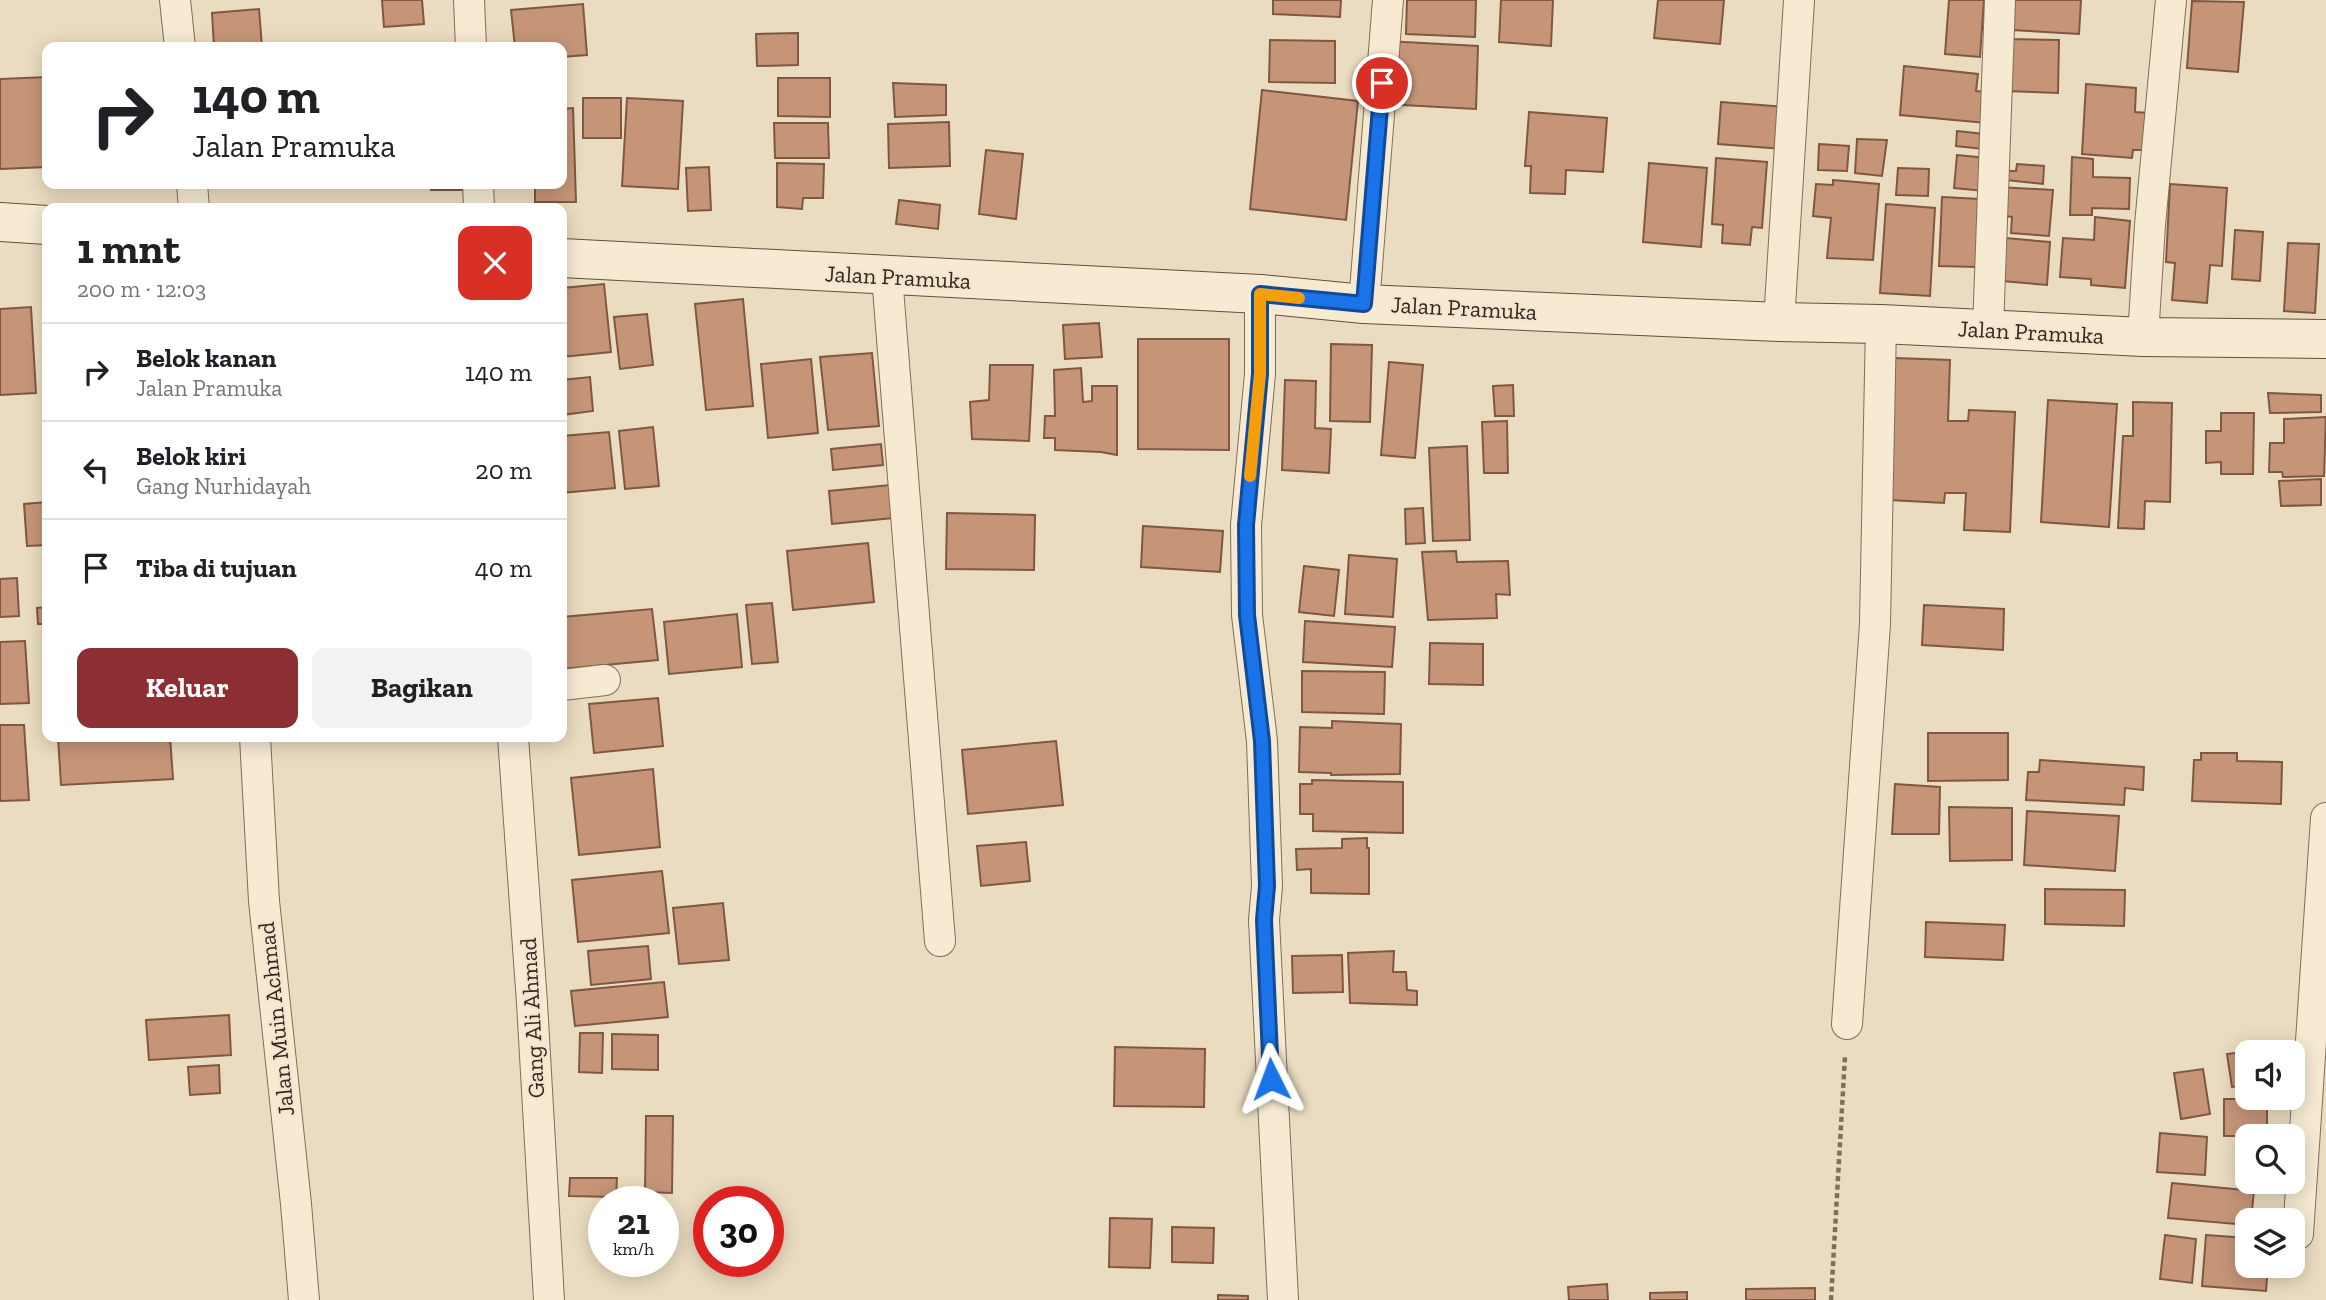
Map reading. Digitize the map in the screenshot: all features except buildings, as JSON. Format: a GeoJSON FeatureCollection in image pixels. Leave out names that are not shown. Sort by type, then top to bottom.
{"type":"FeatureCollection","features":[{"type":"Feature","properties":{"kind":"street"},"geometry":{"type":"LineString","coordinates":[[175,0],[179,42]]}},
{"type":"Feature","properties":{"kind":"street"},"geometry":{"type":"LineString","coordinates":[[469,0],[471,42]]}},
{"type":"Feature","properties":{"kind":"street"},"geometry":{"type":"LineString","coordinates":[[1364,304],[1388,0]]}},
{"type":"Feature","properties":{"kind":"street"},"geometry":{"type":"LineString","coordinates":[[1779,323],[1799,0]]}},
{"type":"Feature","properties":{"kind":"street"},"geometry":{"type":"LineString","coordinates":[[1988,330],[2000,0]]}},
{"type":"Feature","properties":{"kind":"street"},"geometry":{"type":"LineString","coordinates":[[2143,337],[2150,225],[2171,0]]}},
{"type":"Feature","properties":{"kind":"street"},"geometry":{"type":"LineString","coordinates":[[0,222],[42,225]]}},
{"type":"Feature","properties":{"kind":"street","name":"Jalan Pramuka"},"geometry":{"type":"LineString","coordinates":[[567,258],[1260,294],[1364,304],[2143,337],[2326,339]]}},
{"type":"Feature","properties":{"kind":"street"},"geometry":{"type":"LineString","coordinates":[[887,276],[940,941]]}},
{"type":"Feature","properties":{"kind":"street"},"geometry":{"type":"LineString","coordinates":[[1260,294],[1260,374],[1246,525],[1247,615],[1262,741],[1267,886],[1264,920],[1283,1300]]}},
{"type":"Feature","properties":{"kind":"street"},"geometry":{"type":"LineString","coordinates":[[1847,1024],[1875,624],[1881,324]]}},
{"type":"Feature","properties":{"kind":"street"},"geometry":{"type":"LineString","coordinates":[[567,684],[604,680]]}},
{"type":"Feature","properties":{"kind":"street","name":"Jalan Muin Achmad"},"geometry":{"type":"LineString","coordinates":[[255,742],[264,901],[304,1300]]}},
{"type":"Feature","properties":{"kind":"street","name":"Gang Ali Ahmad"},"geometry":{"type":"LineString","coordinates":[[513,742],[549,1300]]}},
{"type":"Feature","properties":{"kind":"street"},"geometry":{"type":"LineString","coordinates":[[2300,1208],[2326,818]]}},
{"type":"Feature","properties":{"kind":"path"},"geometry":{"type":"LineString","coordinates":[[1831,1300],[1847,1024]]}},
{"type":"Feature","properties":{"kind":"slow traffic"},"geometry":{"type":"LineString","coordinates":[[1250,476],[1260,374],[1260,294],[1299,298]]}},
{"type":"Feature","properties":{"kind":"route"},"geometry":{"type":"LineString","coordinates":[[1271,1079],[1264,920],[1267,886],[1262,741],[1247,615],[1246,525],[1260,374],[1260,294],[1364,304],[1382,83]]}}]}
